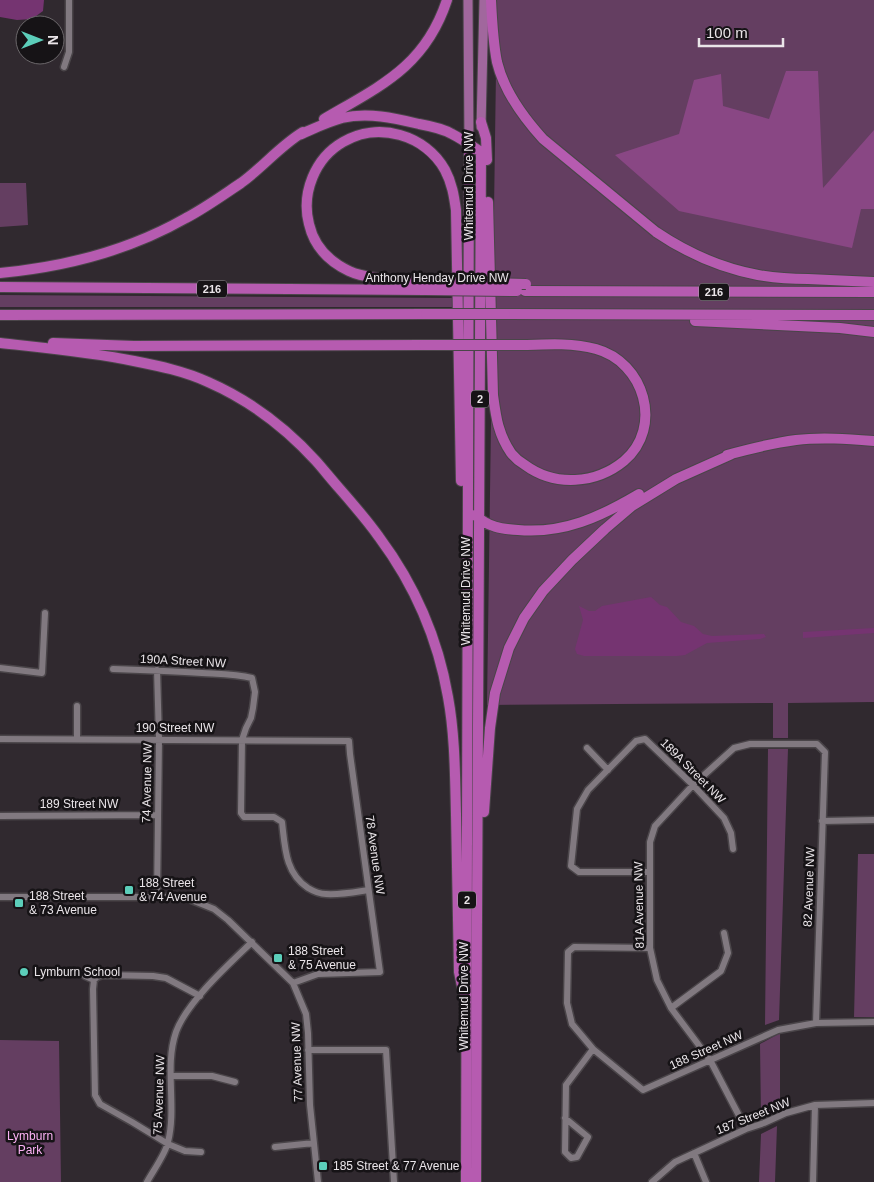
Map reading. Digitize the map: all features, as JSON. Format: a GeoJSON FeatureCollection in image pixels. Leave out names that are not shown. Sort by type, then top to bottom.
{"type":"FeatureCollection","features":[{"type":"Feature","properties":{"kind":"highway"},"geometry":{"type":"LineString","coordinates":[[0,273],[40,268],[107,253],[187,218],[243,181],[299,135],[386,82],[406,66],[418,54],[434,30],[447,0]]}},
{"type":"Feature","properties":{"kind":"highway"},"geometry":{"type":"LineString","coordinates":[[490,0],[498,63],[515,104],[529,124],[543,138],[656,232],[676,246],[726,268],[758,275],[789,278],[874,282]]}},
{"type":"Feature","properties":{"kind":"highway"},"geometry":{"type":"LineString","coordinates":[[299,135],[344,118],[361,115],[380,116],[434,127],[452,134],[481,152]]}},
{"type":"Feature","properties":{"kind":"highway"},"geometry":{"type":"LineString","coordinates":[[0,342],[134,346],[424,345],[528,345],[576,345],[596,349],[608,354],[629,370],[641,390],[645,403],[645,418],[638,443],[624,460],[603,474],[578,480],[547,477],[520,462],[502,437],[497,422],[493,395],[491,354],[486,138],[481,122]]}},
{"type":"Feature","properties":{"kind":"highway"},"geometry":{"type":"LineString","coordinates":[[424,286],[350,272],[332,262],[322,253],[308,220],[309,186],[312,176],[323,160],[343,142],[356,136],[373,132],[391,133],[410,138],[427,148],[438,160],[445,169],[453,188],[456,210],[462,561],[468,619]]}},
{"type":"Feature","properties":{"kind":"highway","name":"Whitemud Drive NW"},"geometry":{"type":"LineString","coordinates":[[466,1182],[469,145]]}},
{"type":"Feature","properties":{"kind":"highway","name":"Whitemud Drive NW"},"geometry":{"type":"LineString","coordinates":[[476,1182],[481,152]]}},
{"type":"Feature","properties":{"kind":"highway","name":"Anthony Henday Drive NW"},"geometry":{"type":"LineString","coordinates":[[0,287],[424,286],[525,288],[554,291],[874,292]]}},
{"type":"Feature","properties":{"kind":"highway","name":"216"},"geometry":{"type":"LineString","coordinates":[[0,315],[874,315]]}},
{"type":"Feature","properties":{"kind":"highway"},"geometry":{"type":"LineString","coordinates":[[660,315],[675,320],[840,328],[874,332]]}},
{"type":"Feature","properties":{"kind":"highway"},"geometry":{"type":"LineString","coordinates":[[0,342],[106,355],[161,366],[192,376],[241,398],[292,438],[316,461],[379,537],[399,566],[421,608],[437,653],[449,698],[455,773],[459,972],[467,1013]]}},
{"type":"Feature","properties":{"kind":"highway"},"geometry":{"type":"LineString","coordinates":[[467,507],[489,526],[501,529],[526,531],[561,529],[587,521],[612,509],[674,474],[700,463],[732,454],[796,440],[874,441]]}},
{"type":"Feature","properties":{"kind":"highway"},"geometry":{"type":"LineString","coordinates":[[477,918],[488,746],[495,693],[509,648],[524,618],[543,591],[572,560],[632,506],[676,479],[732,454]]}},
{"type":"Feature","properties":{"kind":"main road","name":"Whitemud Drive NW"},"geometry":{"type":"LineString","coordinates":[[468,0],[469,145]]}},
{"type":"Feature","properties":{"kind":"main road","name":"Whitemud Drive NW"},"geometry":{"type":"LineString","coordinates":[[481,152],[484,0]]}},
{"type":"Feature","properties":{"kind":"street"},"geometry":{"type":"LineString","coordinates":[[64,67],[69,52],[69,0]]}},
{"type":"Feature","properties":{"kind":"street"},"geometry":{"type":"LineString","coordinates":[[0,668],[42,673],[44,614]]}},
{"type":"Feature","properties":{"kind":"street","name":"190A Street NW"},"geometry":{"type":"LineString","coordinates":[[113,669],[157,670],[252,678],[254,692],[253,708],[242,740]]}},
{"type":"Feature","properties":{"kind":"street","name":"74 Avenue NW"},"geometry":{"type":"LineString","coordinates":[[157,670],[159,739],[157,897]]}},
{"type":"Feature","properties":{"kind":"street"},"geometry":{"type":"LineString","coordinates":[[76,706],[76,739]]}},
{"type":"Feature","properties":{"kind":"street","name":"190 Street NW"},"geometry":{"type":"LineString","coordinates":[[0,738],[350,741]]}},
{"type":"Feature","properties":{"kind":"street","name":"189A Street NW"},"geometry":{"type":"LineString","coordinates":[[608,770],[636,741],[644,739],[724,818],[732,833],[733,849]]}},
{"type":"Feature","properties":{"kind":"street"},"geometry":{"type":"LineString","coordinates":[[242,740],[242,813],[244,817],[274,817],[282,822],[290,867],[295,877],[313,891],[333,894],[368,890]]}},
{"type":"Feature","properties":{"kind":"street","name":"78 Avenue NW"},"geometry":{"type":"LineString","coordinates":[[293,983],[318,974],[380,972],[350,754],[350,741]]}},
{"type":"Feature","properties":{"kind":"street","name":"81A Avenue NW"},"geometry":{"type":"LineString","coordinates":[[746,1129],[710,1060],[671,1008],[657,980],[650,948],[650,842],[655,826],[692,785],[734,748],[750,744],[817,744],[825,752]]}},
{"type":"Feature","properties":{"kind":"street"},"geometry":{"type":"LineString","coordinates":[[587,748],[608,770],[588,790],[577,809],[571,866],[579,872],[650,872]]}},
{"type":"Feature","properties":{"kind":"street","name":"82 Avenue NW"},"geometry":{"type":"LineString","coordinates":[[816,1023],[825,752]]}},
{"type":"Feature","properties":{"kind":"street","name":"189 Street NW"},"geometry":{"type":"LineString","coordinates":[[0,816],[158,815]]}},
{"type":"Feature","properties":{"kind":"street"},"geometry":{"type":"LineString","coordinates":[[822,821],[874,820]]}},
{"type":"Feature","properties":{"kind":"street"},"geometry":{"type":"LineString","coordinates":[[0,896],[173,897],[189,899],[214,909],[228,920],[293,983]]}},
{"type":"Feature","properties":{"kind":"street"},"geometry":{"type":"LineString","coordinates":[[671,1008],[721,971],[728,952],[724,933]]}},
{"type":"Feature","properties":{"kind":"street","name":"75 Avenue NW"},"geometry":{"type":"LineString","coordinates":[[147,1182],[168,1144],[172,1118],[170,1076],[172,1051],[176,1033],[183,1016],[223,970],[252,942]]}},
{"type":"Feature","properties":{"kind":"street","name":"188 Street NW"},"geometry":{"type":"LineString","coordinates":[[650,948],[574,947],[568,952],[567,1003],[572,1024],[593,1049],[643,1090],[778,1030],[816,1023],[874,1022]]}},
{"type":"Feature","properties":{"kind":"street"},"geometry":{"type":"LineString","coordinates":[[200,996],[166,978],[153,976],[102,975],[94,980],[93,989],[95,1095],[97,1100],[168,1144],[185,1150],[201,1152]]}},
{"type":"Feature","properties":{"kind":"street"},"geometry":{"type":"LineString","coordinates":[[85,976],[94,980]]}},
{"type":"Feature","properties":{"kind":"street","name":"77 Avenue NW"},"geometry":{"type":"LineString","coordinates":[[293,983],[306,1014],[310,1105],[318,1182]]}},
{"type":"Feature","properties":{"kind":"street"},"geometry":{"type":"LineString","coordinates":[[565,1118],[588,1137],[576,1157],[571,1158],[564,1152],[565,1118],[566,1085],[593,1049]]}},
{"type":"Feature","properties":{"kind":"street"},"geometry":{"type":"LineString","coordinates":[[308,1050],[386,1050],[394,1182]]}},
{"type":"Feature","properties":{"kind":"street"},"geometry":{"type":"LineString","coordinates":[[170,1076],[212,1076],[235,1082]]}},
{"type":"Feature","properties":{"kind":"street","name":"187 Street NW"},"geometry":{"type":"LineString","coordinates":[[652,1182],[675,1162],[746,1129],[786,1113],[815,1105],[874,1103]]}},
{"type":"Feature","properties":{"kind":"street"},"geometry":{"type":"LineString","coordinates":[[813,1182],[815,1105]]}},
{"type":"Feature","properties":{"kind":"street"},"geometry":{"type":"LineString","coordinates":[[275,1147],[314,1143]]}},
{"type":"Feature","properties":{"kind":"street"},"geometry":{"type":"LineString","coordinates":[[694,1153],[706,1182]]}},
{"type":"Feature","properties":{"kind":"green space"},"geometry":{"type":"Polygon","coordinates":[[[497,0],[874,0],[874,702],[788,703],[788,738],[773,738],[773,703],[487,705],[497,0]]]}},
{"type":"Feature","properties":{"kind":"green space"},"geometry":{"type":"Polygon","coordinates":[[[0,183],[26,183],[28,225],[0,227],[0,183]]]}},
{"type":"Feature","properties":{"kind":"green space"},"geometry":{"type":"Polygon","coordinates":[[[0,295],[453,298],[452,307],[0,307],[0,295]]]}},
{"type":"Feature","properties":{"kind":"green space"},"geometry":{"type":"Polygon","coordinates":[[[768,749],[788,749],[779,1020],[765,1025],[768,749]]]}},
{"type":"Feature","properties":{"kind":"green space"},"geometry":{"type":"Polygon","coordinates":[[[858,854],[874,854],[874,1017],[854,1017],[858,854]]]}},
{"type":"Feature","properties":{"kind":"green space"},"geometry":{"type":"Polygon","coordinates":[[[780,1033],[780,1110],[761,1119],[760,1044],[780,1033]]]}},
{"type":"Feature","properties":{"kind":"green space","name":"Lymburn Park"},"geometry":{"type":"Polygon","coordinates":[[[0,1040],[59,1041],[61,1182],[0,1182],[0,1040]]]}},
{"type":"Feature","properties":{"kind":"green space"},"geometry":{"type":"Polygon","coordinates":[[[777,1126],[775,1182],[759,1182],[761,1134],[777,1126]]]}},
{"type":"Feature","properties":{"kind":"shaded area"},"geometry":{"type":"Polygon","coordinates":[[[0,0],[44,0],[43,11],[38,15],[15,15],[15,20],[0,17],[0,0]]]}},
{"type":"Feature","properties":{"kind":"shaded area"},"geometry":{"type":"Polygon","coordinates":[[[786,71],[818,71],[823,188],[874,130],[874,209],[861,209],[852,248],[679,211],[615,155],[679,134],[694,80],[721,74],[723,106],[769,119],[786,71]]]}},
{"type":"Feature","properties":{"kind":"shaded area"},"geometry":{"type":"Polygon","coordinates":[[[651,597],[660,605],[667,607],[681,622],[694,626],[703,634],[712,636],[764,634],[766,637],[707,643],[685,655],[677,656],[584,656],[577,654],[575,649],[583,620],[579,606],[589,611],[595,611],[602,606],[651,597]]]}},
{"type":"Feature","properties":{"kind":"shaded area"},"geometry":{"type":"Polygon","coordinates":[[[874,628],[874,633],[803,638],[803,632],[874,628]]]}},
{"type":"Feature","properties":{"kind":"place","name":"188 Street & 74 Avenue"},"geometry":{"type":"Point","coordinates":[129,890]}},
{"type":"Feature","properties":{"kind":"place","name":"188 Street & 73 Avenue"},"geometry":{"type":"Point","coordinates":[19,903]}},
{"type":"Feature","properties":{"kind":"place","name":"188 Street & 75 Avenue"},"geometry":{"type":"Point","coordinates":[278,958]}},
{"type":"Feature","properties":{"kind":"place","name":"Lymburn School"},"geometry":{"type":"Point","coordinates":[24,972]}},
{"type":"Feature","properties":{"kind":"place","name":"185 Street & 77 Avenue"},"geometry":{"type":"Point","coordinates":[323,1166]}}]}
